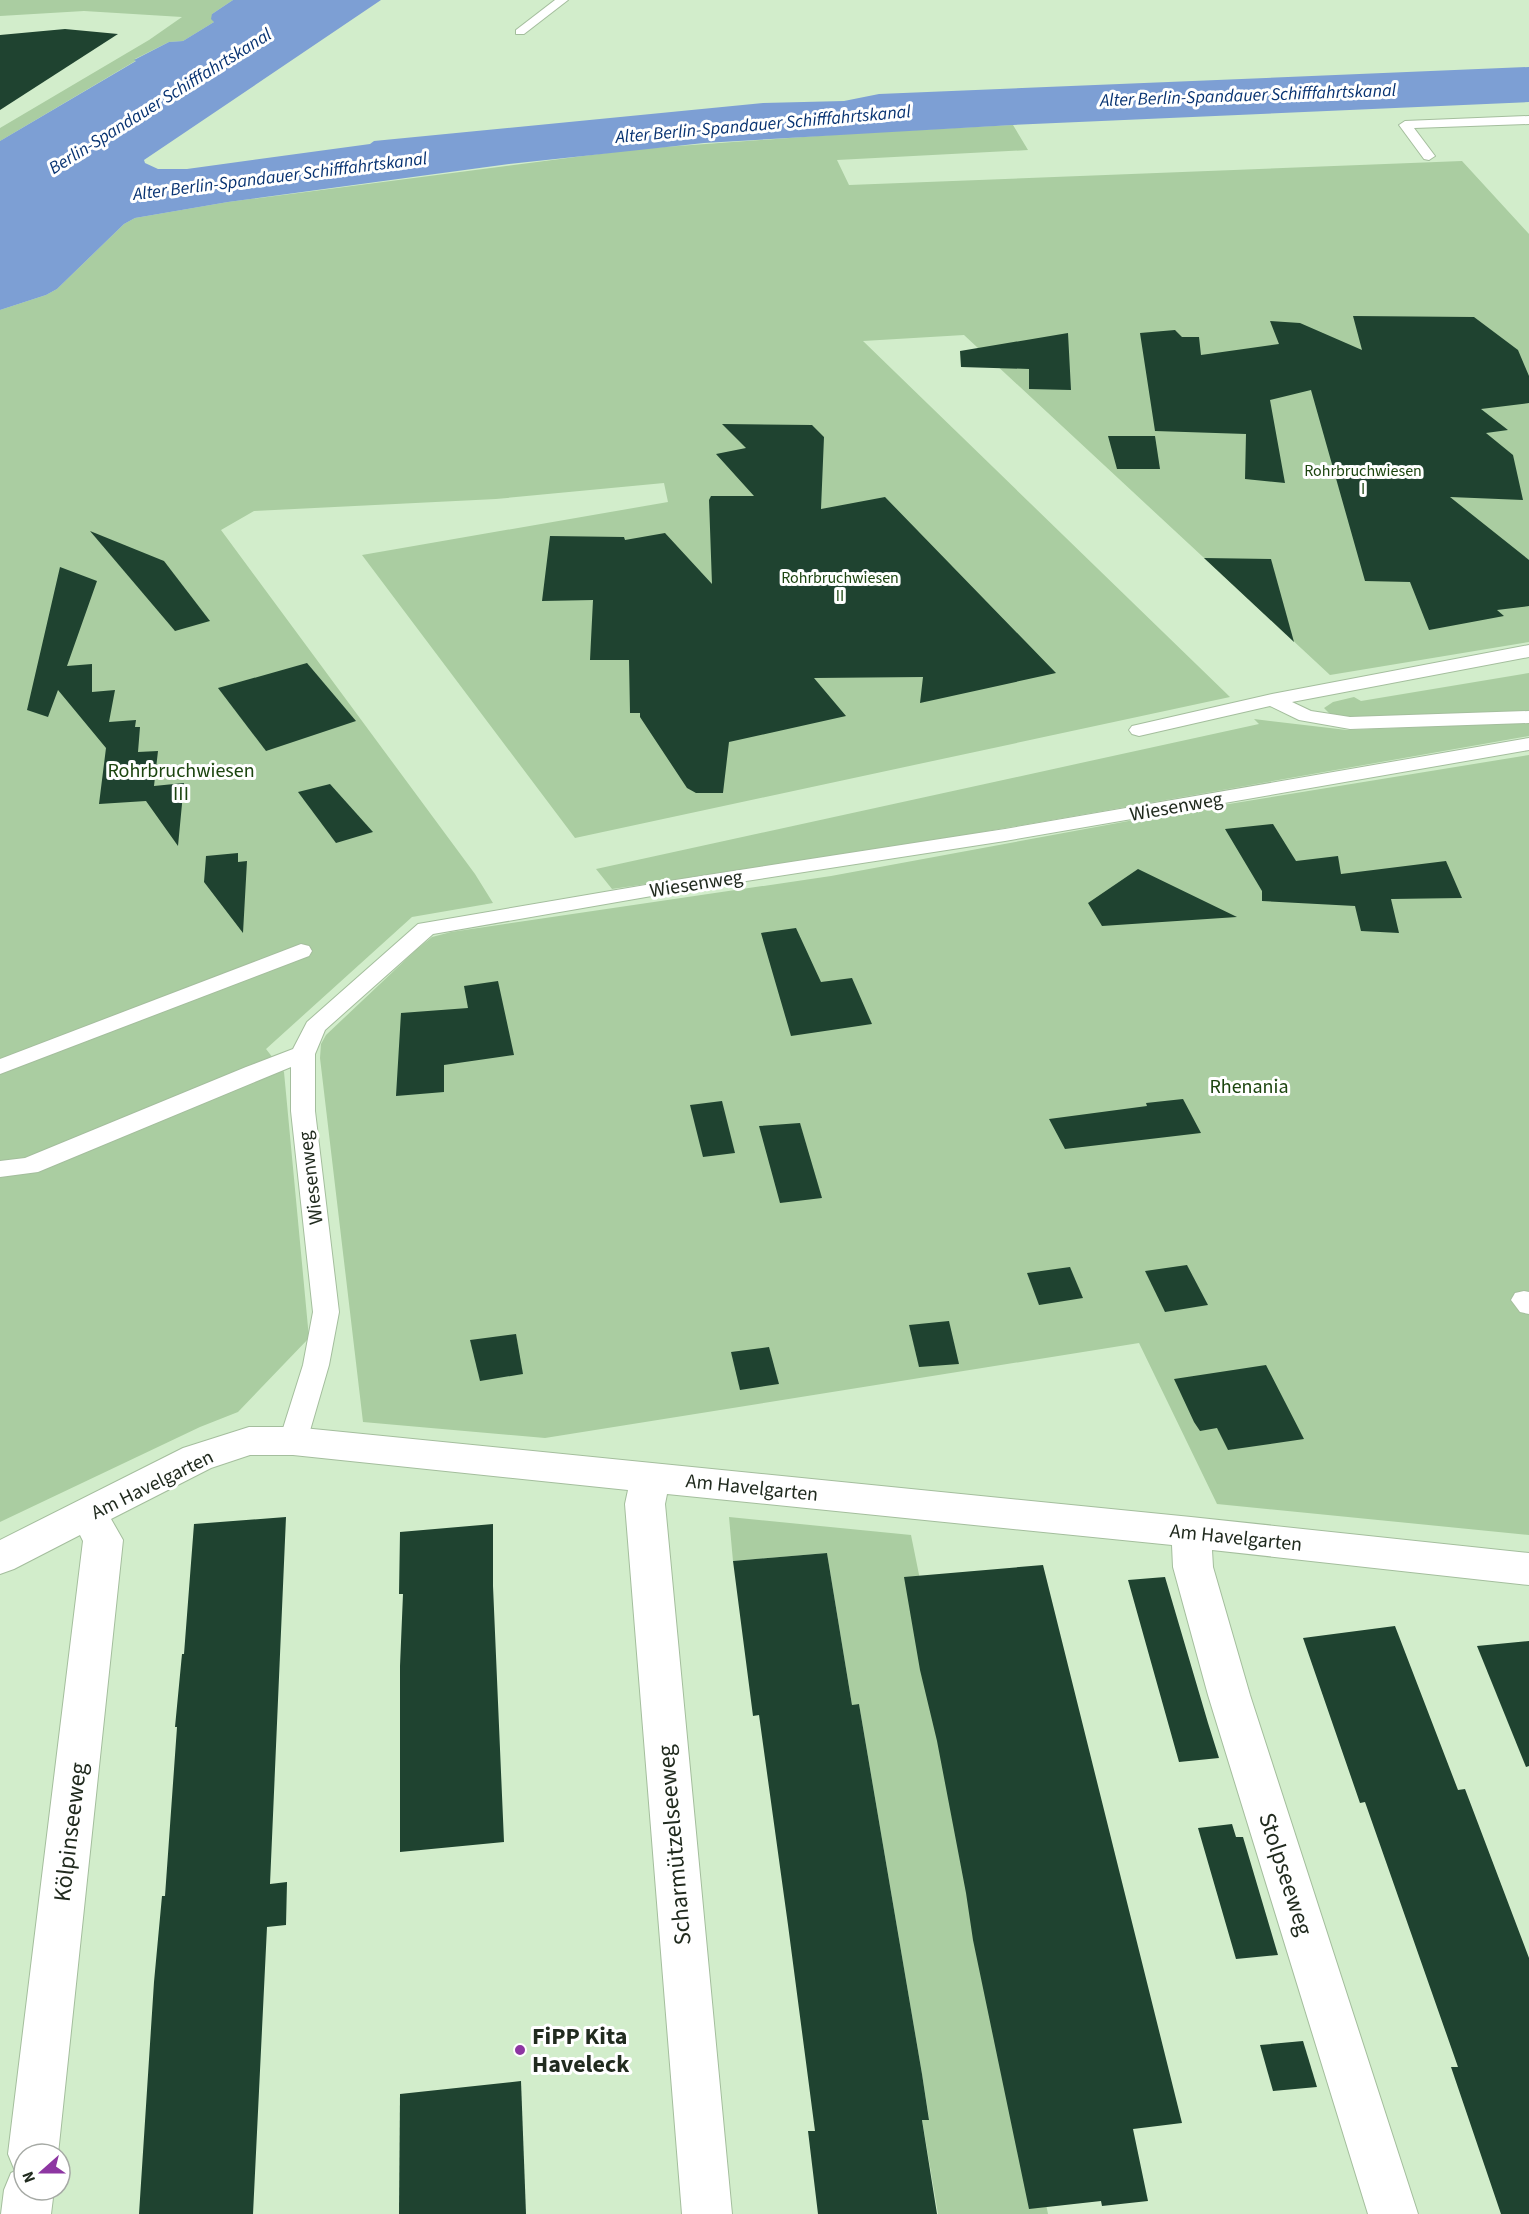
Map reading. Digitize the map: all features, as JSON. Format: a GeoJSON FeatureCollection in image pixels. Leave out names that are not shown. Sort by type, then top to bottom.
{"type":"FeatureCollection","features":[{"type":"Feature","properties":{"kind":"street","name":"Am Havelgarten"},"geometry":{"type":"LineString","coordinates":[[0,1558],[197,1458],[249,1441],[293,1441],[1191,1532],[1529,1569]]}},
{"type":"Feature","properties":{"kind":"street","name":"Scharmützelseeweg"},"geometry":{"type":"LineString","coordinates":[[650,1477],[645,1504],[707,2214]]}},
{"type":"Feature","properties":{"kind":"street","name":"Kölpinseeweg"},"geometry":{"type":"LineString","coordinates":[[34,2142],[103,1540],[87,1514]]}},
{"type":"Feature","properties":{"kind":"street","name":"Stolpseeweg"},"geometry":{"type":"LineString","coordinates":[[1191,1532],[1193,1567],[1229,1695],[1393,2214]]}},
{"type":"Feature","properties":{"kind":"lane"},"geometry":{"type":"LineString","coordinates":[[520,32],[562,0]]}},
{"type":"Feature","properties":{"kind":"lane"},"geometry":{"type":"LineString","coordinates":[[1429,156],[1406,125],[1529,120]]}},
{"type":"Feature","properties":{"kind":"lane"},"geometry":{"type":"LineString","coordinates":[[1139,730],[1272,700],[1529,651]]}},
{"type":"Feature","properties":{"kind":"lane"},"geometry":{"type":"LineString","coordinates":[[1272,700],[1306,716],[1350,723],[1529,717]]}},
{"type":"Feature","properties":{"kind":"lane","name":"Wiesenweg"},"geometry":{"type":"LineString","coordinates":[[293,1441],[316,1365],[326,1312],[303,1111],[303,1054],[315,1027],[426,929],[669,887],[1017,833],[1529,744]]}},
{"type":"Feature","properties":{"kind":"lane"},"geometry":{"type":"LineString","coordinates":[[0,1067],[301,951]]}},
{"type":"Feature","properties":{"kind":"lane"},"geometry":{"type":"LineString","coordinates":[[0,1169],[29,1166],[254,1072],[303,1054]]}},
{"type":"Feature","properties":{"kind":"green space"},"geometry":{"type":"Polygon","coordinates":[[[0,0],[233,0],[212,14],[214,22],[183,41],[169,42],[135,59],[137,60],[0,141],[0,128],[149,40],[182,17],[84,11],[0,16],[0,0]]]}},
{"type":"Feature","properties":{"kind":"green space"},"geometry":{"type":"Polygon","coordinates":[[[1013,125],[1028,150],[837,160],[849,185],[1462,161],[1529,234],[1529,642],[1330,675],[964,335],[863,341],[1230,697],[575,838],[362,555],[668,502],[664,483],[496,499],[254,511],[221,530],[475,874],[493,903],[412,917],[266,1049],[284,1072],[309,1338],[238,1412],[200,1427],[0,1522],[0,310],[46,295],[57,289],[124,224],[135,218],[228,202],[637,149],[858,133],[1013,125]]]}},
{"type":"Feature","properties":{"kind":"green space"},"geometry":{"type":"Polygon","coordinates":[[[1529,673],[1529,711],[1354,717],[1330,714],[1324,708],[1333,702],[1354,697],[1361,701],[1529,673]]]}},
{"type":"Feature","properties":{"kind":"green space"},"geometry":{"type":"Polygon","coordinates":[[[1254,719],[1347,730],[1529,723],[1529,736],[875,851],[612,889],[596,869],[1259,724],[1254,719]]]}},
{"type":"Feature","properties":{"kind":"green space","name":"Rhenania"},"geometry":{"type":"Polygon","coordinates":[[[1529,755],[1529,1535],[1217,1504],[1139,1343],[545,1438],[363,1422],[320,1058],[321,1044],[326,1035],[432,937],[451,932],[831,876],[1161,815],[1529,755]]]}},
{"type":"Feature","properties":{"kind":"green space"},"geometry":{"type":"Polygon","coordinates":[[[729,1517],[911,1535],[1048,2214],[938,2214],[922,2120],[929,2119],[922,2074],[859,1704],[852,1705],[827,1553],[733,1561],[729,1517]]]}},
{"type":"Feature","properties":{"kind":"water"},"geometry":{"type":"Polygon","coordinates":[[[233,0],[381,0],[144,160],[145,163],[158,169],[187,169],[370,144],[374,141],[763,103],[844,101],[879,94],[1529,67],[1529,102],[1013,125],[704,143],[509,164],[228,202],[135,218],[124,224],[57,289],[46,295],[0,310],[0,141],[136,61],[134,60],[169,42],[183,41],[214,22],[211,19],[212,14],[233,0]]]}},
{"type":"Feature","properties":{"kind":"building"},"geometry":{"type":"Polygon","coordinates":[[[65,29],[118,34],[0,110],[0,35],[65,29]]]}},
{"type":"Feature","properties":{"kind":"building"},"geometry":{"type":"Polygon","coordinates":[[[1353,316],[1474,317],[1518,350],[1529,376],[1529,403],[1481,409],[1508,430],[1486,433],[1513,455],[1523,500],[1450,497],[1529,560],[1529,606],[1497,610],[1504,616],[1429,630],[1410,582],[1365,581],[1311,390],[1270,400],[1285,483],[1245,479],[1246,434],[1155,431],[1140,333],[1175,330],[1182,337],[1199,337],[1201,355],[1279,344],[1270,321],[1300,323],[1362,350],[1353,316]]]}},
{"type":"Feature","properties":{"kind":"building"},"geometry":{"type":"Polygon","coordinates":[[[1068,333],[1071,390],[1029,389],[1029,369],[961,367],[960,351],[1068,333]]]}},
{"type":"Feature","properties":{"kind":"building"},"geometry":{"type":"Polygon","coordinates":[[[722,424],[812,425],[824,437],[821,509],[885,497],[1056,673],[920,703],[923,677],[814,678],[846,716],[729,742],[723,793],[696,793],[687,788],[640,717],[640,713],[630,713],[629,660],[590,660],[593,600],[542,601],[550,536],[624,537],[625,540],[665,533],[712,584],[709,500],[711,496],[754,496],[716,454],[746,448],[722,424]]]}},
{"type":"Feature","properties":{"kind":"building"},"geometry":{"type":"Polygon","coordinates":[[[1108,436],[1155,436],[1160,469],[1117,469],[1108,436]]]}},
{"type":"Feature","properties":{"kind":"building"},"geometry":{"type":"Polygon","coordinates":[[[90,531],[164,561],[210,621],[175,631],[90,531]]]}},
{"type":"Feature","properties":{"kind":"building"},"geometry":{"type":"Polygon","coordinates":[[[1204,558],[1271,559],[1294,642],[1204,558]]]}},
{"type":"Feature","properties":{"kind":"building"},"geometry":{"type":"Polygon","coordinates":[[[60,567],[97,581],[67,666],[92,664],[92,692],[115,690],[109,722],[136,720],[135,727],[140,727],[138,752],[158,751],[154,786],[184,783],[178,846],[146,801],[99,804],[106,748],[58,690],[48,717],[27,710],[60,567]]]}},
{"type":"Feature","properties":{"kind":"building"},"geometry":{"type":"Polygon","coordinates":[[[307,663],[356,721],[266,751],[218,688],[307,663]]]}},
{"type":"Feature","properties":{"kind":"building"},"geometry":{"type":"Polygon","coordinates":[[[330,784],[373,832],[336,843],[298,792],[330,784]]]}},
{"type":"Feature","properties":{"kind":"building"},"geometry":{"type":"Polygon","coordinates":[[[1273,824],[1296,861],[1338,856],[1341,874],[1446,861],[1462,898],[1391,899],[1399,933],[1361,931],[1355,906],[1262,901],[1262,891],[1225,829],[1273,824]]]}},
{"type":"Feature","properties":{"kind":"building"},"geometry":{"type":"Polygon","coordinates":[[[238,853],[238,862],[247,861],[243,933],[204,882],[206,856],[238,853]]]}},
{"type":"Feature","properties":{"kind":"building"},"geometry":{"type":"Polygon","coordinates":[[[1138,869],[1237,917],[1102,926],[1088,903],[1138,869]]]}},
{"type":"Feature","properties":{"kind":"building"},"geometry":{"type":"Polygon","coordinates":[[[796,928],[821,982],[852,978],[872,1024],[791,1036],[761,933],[796,928]]]}},
{"type":"Feature","properties":{"kind":"building"},"geometry":{"type":"Polygon","coordinates":[[[498,981],[514,1055],[444,1065],[444,1092],[396,1096],[401,1013],[468,1008],[464,986],[498,981]]]}},
{"type":"Feature","properties":{"kind":"building"},"geometry":{"type":"Polygon","coordinates":[[[1183,1099],[1201,1133],[1065,1149],[1049,1119],[1147,1106],[1146,1103],[1183,1099]]]}},
{"type":"Feature","properties":{"kind":"building"},"geometry":{"type":"Polygon","coordinates":[[[722,1101],[735,1153],[703,1157],[690,1105],[722,1101]]]}},
{"type":"Feature","properties":{"kind":"building"},"geometry":{"type":"Polygon","coordinates":[[[800,1123],[822,1198],[780,1203],[759,1126],[800,1123]]]}},
{"type":"Feature","properties":{"kind":"building"},"geometry":{"type":"Polygon","coordinates":[[[1187,1265],[1208,1305],[1165,1312],[1145,1271],[1187,1265]]]}},
{"type":"Feature","properties":{"kind":"building"},"geometry":{"type":"Polygon","coordinates":[[[1070,1267],[1083,1298],[1039,1305],[1027,1273],[1070,1267]]]}},
{"type":"Feature","properties":{"kind":"building"},"geometry":{"type":"Polygon","coordinates":[[[949,1321],[959,1364],[919,1367],[909,1325],[949,1321]]]}},
{"type":"Feature","properties":{"kind":"building"},"geometry":{"type":"Polygon","coordinates":[[[516,1334],[523,1374],[480,1381],[470,1340],[516,1334]]]}},
{"type":"Feature","properties":{"kind":"building"},"geometry":{"type":"Polygon","coordinates":[[[769,1347],[779,1384],[740,1390],[731,1352],[769,1347]]]}},
{"type":"Feature","properties":{"kind":"building"},"geometry":{"type":"Polygon","coordinates":[[[1266,1365],[1304,1439],[1228,1450],[1217,1428],[1200,1431],[1174,1379],[1266,1365]]]}},
{"type":"Feature","properties":{"kind":"building"},"geometry":{"type":"Polygon","coordinates":[[[286,1517],[270,1884],[287,1882],[286,1925],[267,1927],[253,2214],[139,2214],[154,1982],[162,1896],[165,1896],[177,1727],[175,1727],[182,1654],[184,1654],[194,1524],[286,1517]]]}},
{"type":"Feature","properties":{"kind":"building"},"geometry":{"type":"Polygon","coordinates":[[[493,1524],[493,1586],[504,1842],[400,1852],[400,1666],[403,1594],[399,1594],[400,1532],[493,1524]]]}},
{"type":"Feature","properties":{"kind":"building"},"geometry":{"type":"Polygon","coordinates":[[[827,1553],[852,1705],[859,1704],[922,2074],[929,2120],[922,2120],[937,2214],[818,2214],[808,2131],[815,2131],[759,1715],[753,1716],[733,1561],[827,1553]]]}},
{"type":"Feature","properties":{"kind":"building"},"geometry":{"type":"Polygon","coordinates":[[[1043,1565],[1182,2123],[1133,2129],[1148,2201],[1102,2206],[1101,2201],[1029,2209],[973,1940],[966,1893],[937,1741],[920,1670],[904,1577],[1043,1565]]]}},
{"type":"Feature","properties":{"kind":"building"},"geometry":{"type":"Polygon","coordinates":[[[1165,1577],[1219,1758],[1179,1762],[1128,1580],[1165,1577]]]}},
{"type":"Feature","properties":{"kind":"building"},"geometry":{"type":"Polygon","coordinates":[[[1395,1626],[1458,1790],[1465,1789],[1529,1958],[1529,2214],[1501,2214],[1451,2067],[1458,2067],[1365,1802],[1360,1803],[1303,1638],[1395,1626]]]}},
{"type":"Feature","properties":{"kind":"building"},"geometry":{"type":"Polygon","coordinates":[[[1529,1641],[1529,1766],[1526,1767],[1477,1646],[1529,1641]]]}},
{"type":"Feature","properties":{"kind":"building"},"geometry":{"type":"Polygon","coordinates":[[[1232,1824],[1236,1837],[1243,1837],[1278,1955],[1236,1959],[1198,1828],[1232,1824]]]}},
{"type":"Feature","properties":{"kind":"building"},"geometry":{"type":"Polygon","coordinates":[[[1303,2041],[1317,2087],[1273,2091],[1260,2045],[1303,2041]]]}},
{"type":"Feature","properties":{"kind":"building"},"geometry":{"type":"Polygon","coordinates":[[[521,2081],[526,2214],[399,2214],[400,2094],[521,2081]]]}},
{"type":"Feature","properties":{"kind":"place","name":"FiPP Kita Haveleck"},"geometry":{"type":"Point","coordinates":[520,2050]}},
{"type":"Feature","properties":{"kind":"water label","name":"Alter Berlin-Spandauer Schifffahrtskanal"},"geometry":{"type":"Point","coordinates":[1248,95]}},
{"type":"Feature","properties":{"kind":"water label","name":"Berlin-Spandauer Schifffahrtskanal"},"geometry":{"type":"Point","coordinates":[160,101]}},
{"type":"Feature","properties":{"kind":"water label","name":"Alter Berlin-Spandauer Schifffahrtskanal"},"geometry":{"type":"Point","coordinates":[763,124]}},
{"type":"Feature","properties":{"kind":"water label","name":"Alter Berlin-Spandauer Schifffahrtskanal"},"geometry":{"type":"Point","coordinates":[280,176]}},
{"type":"Feature","properties":{"kind":"park label","name":"Rohrbruchwiesen I"},"geometry":{"type":"Point","coordinates":[1363,479]}},
{"type":"Feature","properties":{"kind":"park label","name":"Rohrbruchwiesen II"},"geometry":{"type":"Point","coordinates":[840,586]}},
{"type":"Feature","properties":{"kind":"park label","name":"Rohrbruchwiesen III"},"geometry":{"type":"Point","coordinates":[181,782]}}]}
